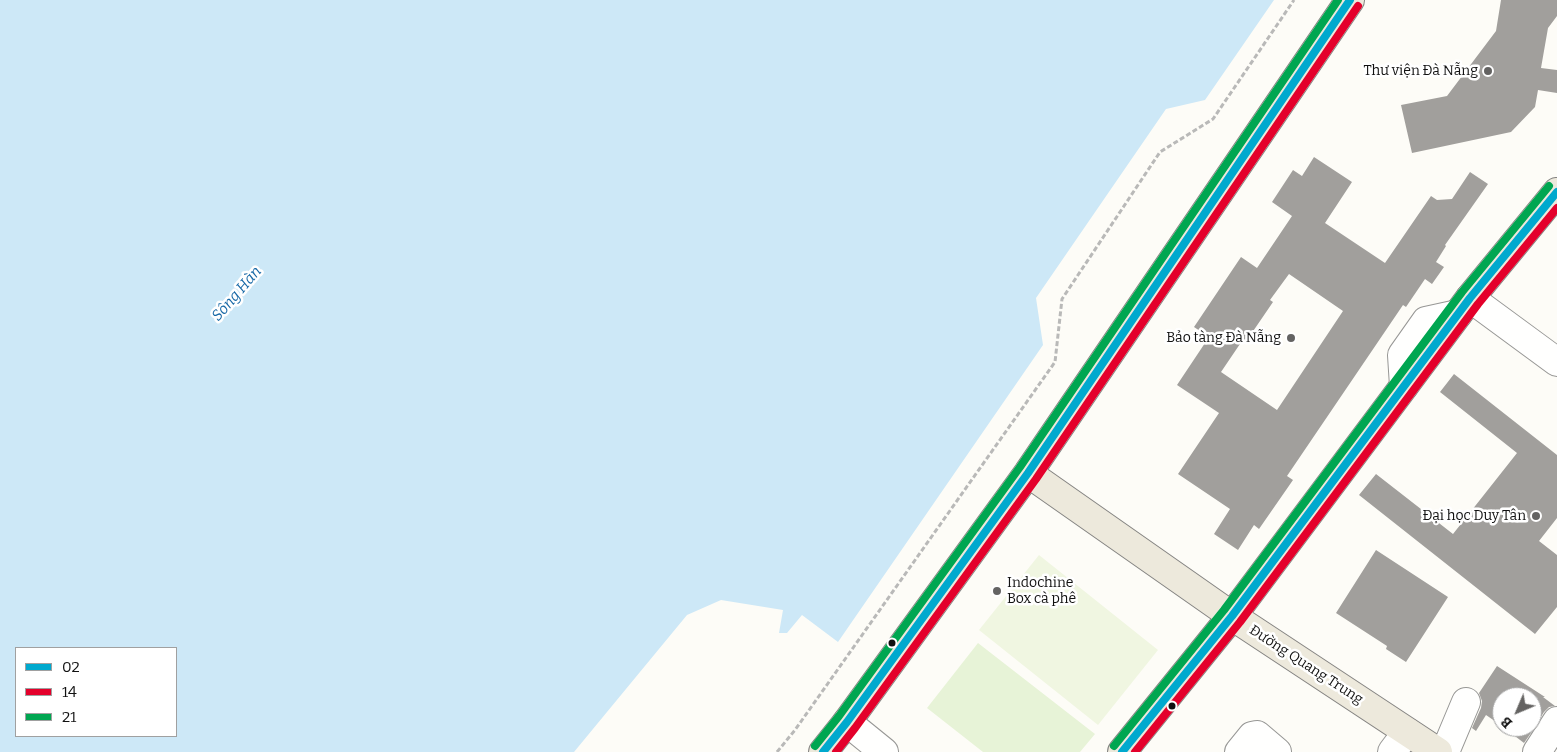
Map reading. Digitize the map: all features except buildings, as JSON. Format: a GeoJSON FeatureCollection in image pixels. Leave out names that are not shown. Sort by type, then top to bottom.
{"type":"FeatureCollection","features":[{"type":"Feature","properties":{"kind":"main road"},"geometry":{"type":"LineString","coordinates":[[823,752],[847,722],[1028,473],[1350,0]]}},
{"type":"Feature","properties":{"kind":"main road"},"geometry":{"type":"LineString","coordinates":[[1122,752],[1232,616],[1464,306],[1557,192]]}},
{"type":"Feature","properties":{"kind":"main road","name":"Đường Quang Trung"},"geometry":{"type":"LineString","coordinates":[[1028,473],[1232,616],[1399,742],[1438,752]]}},
{"type":"Feature","properties":{"kind":"street"},"geometry":{"type":"LineString","coordinates":[[1464,306],[1557,362]]}},
{"type":"Feature","properties":{"kind":"street"},"geometry":{"type":"LineString","coordinates":[[1445,752],[1466,702]]}},
{"type":"Feature","properties":{"kind":"street"},"geometry":{"type":"LineString","coordinates":[[847,722],[884,752]]}},
{"type":"Feature","properties":{"kind":"street"},"geometry":{"type":"LineString","coordinates":[[1537,752],[1557,722]]}},
{"type":"Feature","properties":{"kind":"street"},"geometry":{"type":"LineString","coordinates":[[1239,752],[1252,736],[1257,735],[1277,752]]}},
{"type":"Feature","properties":{"kind":"path"},"geometry":{"type":"LineString","coordinates":[[777,752],[1055,362],[1062,299],[1160,152],[1213,119],[1294,0]]}},
{"type":"Feature","properties":{"kind":"green space"},"geometry":{"type":"Polygon","coordinates":[[[1039,555],[1158,650],[1098,725],[979,630],[1039,555]]]}},
{"type":"Feature","properties":{"kind":"green space"},"geometry":{"type":"Polygon","coordinates":[[[978,643],[1095,734],[1080,752],[983,752],[927,708],[978,643]]]}},
{"type":"Feature","properties":{"kind":"water","name":"Sông Hàn"},"geometry":{"type":"Polygon","coordinates":[[[0,0],[1274,0],[1205,100],[1166,109],[1036,298],[1043,345],[838,642],[802,615],[787,633],[779,633],[783,610],[721,600],[687,615],[574,752],[0,752],[0,0]]]}},
{"type":"Feature","properties":{"kind":"transit line","name":"21"},"geometry":{"type":"LineString","coordinates":[[815,746],[839,716],[1020,467],[1338,0]]}},
{"type":"Feature","properties":{"kind":"transit line","name":"02"},"geometry":{"type":"LineString","coordinates":[[823,752],[847,722],[1028,473],[1350,0]]}},
{"type":"Feature","properties":{"kind":"transit line","name":"14"},"geometry":{"type":"LineString","coordinates":[[836,752],[1036,479],[1358,6]]}},
{"type":"Feature","properties":{"kind":"transit line","name":"21"},"geometry":{"type":"LineString","coordinates":[[1114,746],[1224,610],[1462,292],[1549,186]]}},
{"type":"Feature","properties":{"kind":"transit line","name":"02"},"geometry":{"type":"LineString","coordinates":[[1122,752],[1232,616],[1470,298],[1557,192]]}},
{"type":"Feature","properties":{"kind":"transit line","name":"14"},"geometry":{"type":"LineString","coordinates":[[1135,752],[1240,622],[1478,304],[1557,208]]}},
{"type":"Feature","properties":{"kind":"place","name":"Thư viện Đà Nẵng"},"geometry":{"type":"Point","coordinates":[1488,71]}},
{"type":"Feature","properties":{"kind":"place","name":"Bảo tàng Đà Nẵng"},"geometry":{"type":"Point","coordinates":[1291,338]}},
{"type":"Feature","properties":{"kind":"place","name":"Đại học Duy Tân"},"geometry":{"type":"Point","coordinates":[1536,516]}},
{"type":"Feature","properties":{"kind":"place","name":"Indochine Box cà phê"},"geometry":{"type":"Point","coordinates":[997,591]}}]}
